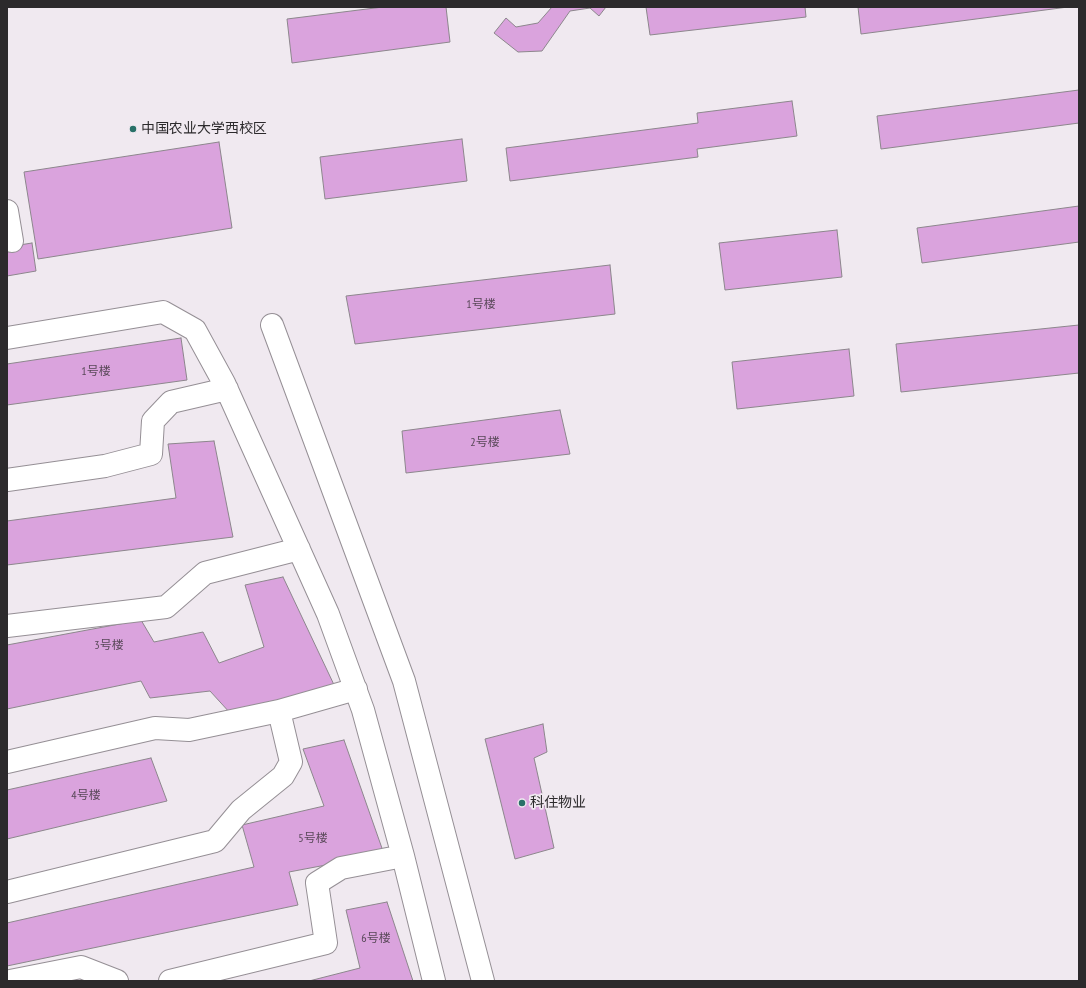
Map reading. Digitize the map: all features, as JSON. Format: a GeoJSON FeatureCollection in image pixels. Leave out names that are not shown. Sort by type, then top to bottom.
{"type":"FeatureCollection","features":[{"type":"Feature","properties":{"kind":"street"},"geometry":{"type":"LineString","coordinates":[[7,211],[12,241]]}},
{"type":"Feature","properties":{"kind":"street"},"geometry":{"type":"LineString","coordinates":[[7,338],[162,312],[195,330],[227,389],[299,549],[328,614],[356,689],[403,856],[434,981]]}},
{"type":"Feature","properties":{"kind":"street"},"geometry":{"type":"LineString","coordinates":[[272,325],[404,680],[483,981]]}},
{"type":"Feature","properties":{"kind":"street"},"geometry":{"type":"LineString","coordinates":[[7,480],[105,466],[151,454],[153,421],[171,402],[227,389]]}},
{"type":"Feature","properties":{"kind":"street"},"geometry":{"type":"LineString","coordinates":[[7,626],[166,607],[205,573],[299,549]]}},
{"type":"Feature","properties":{"kind":"street"},"geometry":{"type":"LineString","coordinates":[[7,762],[155,728],[189,730],[279,711],[356,689]]}},
{"type":"Feature","properties":{"kind":"street"},"geometry":{"type":"LineString","coordinates":[[7,892],[216,842],[241,810],[283,776],[291,762],[279,711]]}},
{"type":"Feature","properties":{"kind":"street"},"geometry":{"type":"LineString","coordinates":[[170,981],[326,943],[317,883],[341,868],[403,856]]}},
{"type":"Feature","properties":{"kind":"street"},"geometry":{"type":"LineString","coordinates":[[10,981],[81,967],[117,981]]}},
{"type":"Feature","properties":{"kind":"building"},"geometry":{"type":"Polygon","coordinates":[[[383,7],[446,7],[450,42],[292,63],[287,19],[383,7]]]}},
{"type":"Feature","properties":{"kind":"building"},"geometry":{"type":"Polygon","coordinates":[[[552,7],[606,7],[599,16],[590,8],[570,11],[542,51],[518,52],[494,33],[506,18],[516,27],[538,23],[552,7]]]}},
{"type":"Feature","properties":{"kind":"building"},"geometry":{"type":"Polygon","coordinates":[[[646,7],[805,7],[806,17],[650,35],[646,7]]]}},
{"type":"Feature","properties":{"kind":"building"},"geometry":{"type":"Polygon","coordinates":[[[858,7],[1068,7],[861,34],[858,7]]]}},
{"type":"Feature","properties":{"kind":"building"},"geometry":{"type":"Polygon","coordinates":[[[1079,90],[1079,123],[881,149],[877,116],[1079,90]]]}},
{"type":"Feature","properties":{"kind":"building"},"geometry":{"type":"Polygon","coordinates":[[[792,101],[797,136],[697,149],[698,157],[510,181],[506,148],[698,123],[697,113],[792,101]]]}},
{"type":"Feature","properties":{"kind":"building"},"geometry":{"type":"Polygon","coordinates":[[[462,139],[467,181],[325,199],[320,157],[462,139]]]}},
{"type":"Feature","properties":{"kind":"building"},"geometry":{"type":"Polygon","coordinates":[[[219,142],[232,228],[38,259],[24,172],[219,142]]]}},
{"type":"Feature","properties":{"kind":"building"},"geometry":{"type":"Polygon","coordinates":[[[1079,206],[1079,242],[922,263],[917,228],[1079,206]]]}},
{"type":"Feature","properties":{"kind":"building"},"geometry":{"type":"Polygon","coordinates":[[[837,230],[842,277],[725,290],[719,243],[837,230]]]}},
{"type":"Feature","properties":{"kind":"building"},"geometry":{"type":"Polygon","coordinates":[[[32,243],[36,271],[7,276],[7,247],[32,243]]]}},
{"type":"Feature","properties":{"kind":"building"},"geometry":{"type":"Polygon","coordinates":[[[610,265],[615,314],[355,344],[346,296],[610,265]]]}},
{"type":"Feature","properties":{"kind":"building"},"geometry":{"type":"Polygon","coordinates":[[[1079,325],[1079,373],[901,392],[896,344],[1079,325]]]}},
{"type":"Feature","properties":{"kind":"building"},"geometry":{"type":"Polygon","coordinates":[[[181,338],[187,380],[7,405],[7,364],[181,338]]]}},
{"type":"Feature","properties":{"kind":"building"},"geometry":{"type":"Polygon","coordinates":[[[849,349],[854,396],[737,409],[732,362],[849,349]]]}},
{"type":"Feature","properties":{"kind":"building"},"geometry":{"type":"Polygon","coordinates":[[[560,410],[570,454],[406,473],[402,431],[560,410]]]}},
{"type":"Feature","properties":{"kind":"building"},"geometry":{"type":"Polygon","coordinates":[[[214,441],[233,537],[7,565],[7,521],[176,498],[168,444],[214,441]]]}},
{"type":"Feature","properties":{"kind":"building"},"geometry":{"type":"Polygon","coordinates":[[[283,577],[336,689],[231,714],[210,691],[150,698],[141,681],[7,709],[7,645],[141,620],[154,642],[203,632],[219,663],[264,647],[245,585],[283,577]]]}},
{"type":"Feature","properties":{"kind":"building","name":"科住物业"},"geometry":{"type":"Polygon","coordinates":[[[543,724],[547,752],[534,758],[554,848],[515,859],[485,739],[543,724]]]}},
{"type":"Feature","properties":{"kind":"building"},"geometry":{"type":"Polygon","coordinates":[[[344,740],[384,854],[289,872],[298,905],[7,966],[7,923],[254,867],[242,825],[324,806],[303,749],[344,740]]]}},
{"type":"Feature","properties":{"kind":"building"},"geometry":{"type":"Polygon","coordinates":[[[151,758],[167,801],[7,839],[7,790],[151,758]]]}},
{"type":"Feature","properties":{"kind":"building"},"geometry":{"type":"Polygon","coordinates":[[[387,902],[413,981],[309,981],[360,968],[346,910],[387,902]]]}},
{"type":"Feature","properties":{"kind":"place","name":"中国农业大学西校区"},"geometry":{"type":"Point","coordinates":[133,129]}},
{"type":"Feature","properties":{"kind":"place","name":"科住物业"},"geometry":{"type":"Point","coordinates":[522,803]}}]}
